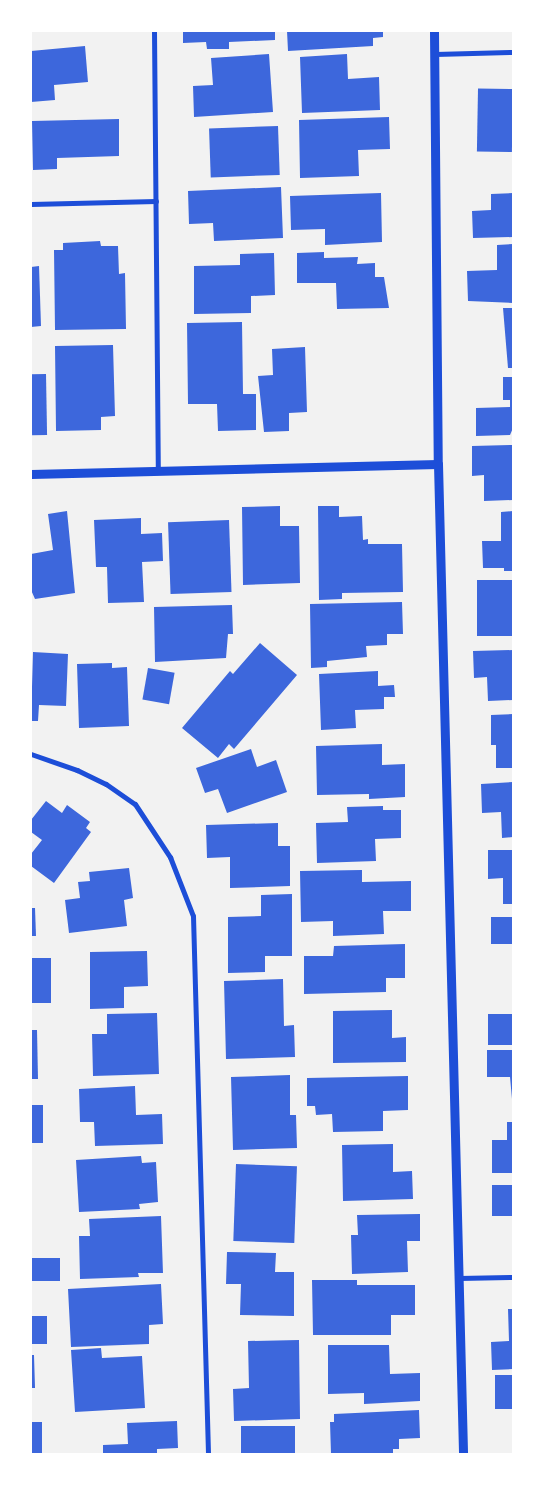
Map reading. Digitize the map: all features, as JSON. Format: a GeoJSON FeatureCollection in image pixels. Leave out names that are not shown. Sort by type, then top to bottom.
{"type":"FeatureCollection","features":[{"type":"Feature","properties":{"kind":"street"},"geometry":{"type":"LineString","coordinates":[[154,31],[158,471]]}},
{"type":"Feature","properties":{"kind":"street"},"geometry":{"type":"LineString","coordinates":[[434,31],[438,464],[463,1454]]}},
{"type":"Feature","properties":{"kind":"street"},"geometry":{"type":"LineString","coordinates":[[435,54],[513,52]]}},
{"type":"Feature","properties":{"kind":"street"},"geometry":{"type":"LineString","coordinates":[[31,204],[156,201]]}},
{"type":"Feature","properties":{"kind":"street"},"geometry":{"type":"LineString","coordinates":[[31,474],[438,464]]}},
{"type":"Feature","properties":{"kind":"street"},"geometry":{"type":"LineString","coordinates":[[31,754],[77,770],[106,784],[134,804],[170,857],[193,916],[208,1454]]}},
{"type":"Feature","properties":{"kind":"street"},"geometry":{"type":"LineString","coordinates":[[459,1278],[513,1277]]}},
{"type":"Feature","properties":{"kind":"building"},"geometry":{"type":"Polygon","coordinates":[[[183,31],[275,31],[275,40],[229,42],[229,49],[207,49],[206,42],[183,43],[183,31]]]}},
{"type":"Feature","properties":{"kind":"building"},"geometry":{"type":"Polygon","coordinates":[[[287,31],[383,31],[383,37],[373,38],[373,46],[288,51],[287,31]]]}},
{"type":"Feature","properties":{"kind":"building"},"geometry":{"type":"Polygon","coordinates":[[[85,46],[88,82],[54,85],[55,100],[31,102],[31,51],[85,46]]]}},
{"type":"Feature","properties":{"kind":"building"},"geometry":{"type":"Polygon","coordinates":[[[269,54],[273,112],[194,117],[193,86],[213,85],[211,58],[269,54]]]}},
{"type":"Feature","properties":{"kind":"building"},"geometry":{"type":"Polygon","coordinates":[[[347,54],[348,79],[379,77],[380,110],[302,113],[300,57],[347,54]]]}},
{"type":"Feature","properties":{"kind":"building"},"geometry":{"type":"Polygon","coordinates":[[[478,88],[513,89],[512,152],[477,151],[478,88]]]}},
{"type":"Feature","properties":{"kind":"building"},"geometry":{"type":"Polygon","coordinates":[[[389,117],[390,149],[358,150],[359,176],[300,178],[299,120],[389,117]]]}},
{"type":"Feature","properties":{"kind":"building"},"geometry":{"type":"Polygon","coordinates":[[[119,119],[119,156],[57,158],[57,169],[33,170],[32,121],[119,119]]]}},
{"type":"Feature","properties":{"kind":"building"},"geometry":{"type":"Polygon","coordinates":[[[278,126],[280,175],[211,177],[209,128],[278,126]]]}},
{"type":"Feature","properties":{"kind":"building"},"geometry":{"type":"Polygon","coordinates":[[[281,187],[283,238],[214,241],[213,223],[189,224],[188,191],[281,187]]]}},
{"type":"Feature","properties":{"kind":"building"},"geometry":{"type":"Polygon","coordinates":[[[381,193],[382,242],[325,245],[325,229],[291,230],[290,196],[381,193]]]}},
{"type":"Feature","properties":{"kind":"building"},"geometry":{"type":"Polygon","coordinates":[[[513,193],[513,237],[473,238],[472,211],[491,210],[491,194],[513,193]]]}},
{"type":"Feature","properties":{"kind":"building"},"geometry":{"type":"Polygon","coordinates":[[[100,241],[101,246],[118,246],[119,274],[125,273],[126,329],[55,330],[54,250],[63,250],[63,243],[100,241]]]}},
{"type":"Feature","properties":{"kind":"building"},"geometry":{"type":"Polygon","coordinates":[[[513,244],[513,303],[468,301],[467,271],[497,270],[497,245],[513,244]]]}},
{"type":"Feature","properties":{"kind":"building"},"geometry":{"type":"Polygon","coordinates":[[[324,252],[324,258],[358,257],[357,264],[375,263],[375,277],[384,277],[389,308],[337,309],[336,283],[297,283],[297,253],[324,252]]]}},
{"type":"Feature","properties":{"kind":"building"},"geometry":{"type":"Polygon","coordinates":[[[274,253],[275,295],[251,296],[251,313],[194,314],[194,266],[240,265],[240,254],[274,253]]]}},
{"type":"Feature","properties":{"kind":"building"},"geometry":{"type":"Polygon","coordinates":[[[39,266],[41,326],[31,327],[31,267],[39,266]]]}},
{"type":"Feature","properties":{"kind":"building"},"geometry":{"type":"Polygon","coordinates":[[[503,308],[513,308],[513,368],[508,368],[503,308]]]}},
{"type":"Feature","properties":{"kind":"building"},"geometry":{"type":"Polygon","coordinates":[[[242,322],[243,394],[256,394],[256,430],[218,431],[217,404],[188,404],[187,323],[242,322]]]}},
{"type":"Feature","properties":{"kind":"building"},"geometry":{"type":"Polygon","coordinates":[[[113,345],[115,416],[101,417],[101,430],[56,431],[55,346],[113,345]]]}},
{"type":"Feature","properties":{"kind":"building"},"geometry":{"type":"Polygon","coordinates":[[[305,347],[307,412],[289,413],[289,431],[264,432],[258,376],[273,375],[272,349],[305,347]]]}},
{"type":"Feature","properties":{"kind":"building"},"geometry":{"type":"Polygon","coordinates":[[[31,374],[46,374],[47,435],[32,435],[31,374]]]}},
{"type":"Feature","properties":{"kind":"building"},"geometry":{"type":"Polygon","coordinates":[[[503,377],[513,377],[513,428],[510,435],[476,436],[476,408],[510,407],[510,400],[503,400],[503,377]]]}},
{"type":"Feature","properties":{"kind":"building"},"geometry":{"type":"Polygon","coordinates":[[[513,445],[513,500],[484,501],[484,475],[472,476],[472,446],[513,445]]]}},
{"type":"Feature","properties":{"kind":"building"},"geometry":{"type":"Polygon","coordinates":[[[280,506],[280,526],[299,526],[300,583],[243,585],[242,507],[280,506]]]}},
{"type":"Feature","properties":{"kind":"building"},"geometry":{"type":"Polygon","coordinates":[[[318,506],[339,506],[339,517],[362,516],[363,540],[368,539],[368,544],[402,544],[403,592],[342,593],[342,599],[319,600],[318,506]]]}},
{"type":"Feature","properties":{"kind":"building"},"geometry":{"type":"Polygon","coordinates":[[[67,511],[75,593],[35,599],[31,590],[31,554],[53,550],[48,514],[67,511]]]}},
{"type":"Feature","properties":{"kind":"building"},"geometry":{"type":"Polygon","coordinates":[[[513,511],[513,571],[504,571],[504,568],[483,568],[482,541],[501,541],[501,512],[513,511]]]}},
{"type":"Feature","properties":{"kind":"building"},"geometry":{"type":"Polygon","coordinates":[[[141,518],[141,534],[162,533],[163,561],[142,562],[144,602],[108,603],[107,567],[96,567],[94,520],[141,518]]]}},
{"type":"Feature","properties":{"kind":"building"},"geometry":{"type":"Polygon","coordinates":[[[229,520],[232,592],[171,594],[168,522],[229,520]]]}},
{"type":"Feature","properties":{"kind":"building"},"geometry":{"type":"Polygon","coordinates":[[[477,580],[513,580],[513,636],[477,636],[477,580]]]}},
{"type":"Feature","properties":{"kind":"building"},"geometry":{"type":"Polygon","coordinates":[[[402,602],[403,634],[387,634],[387,645],[366,646],[367,657],[327,661],[327,667],[311,668],[310,604],[402,602]]]}},
{"type":"Feature","properties":{"kind":"building"},"geometry":{"type":"Polygon","coordinates":[[[232,605],[233,634],[228,634],[226,658],[155,662],[154,607],[232,605]]]}},
{"type":"Feature","properties":{"kind":"building"},"geometry":{"type":"Polygon","coordinates":[[[260,643],[297,675],[234,749],[229,744],[218,758],[182,728],[230,671],[233,674],[260,643]]]}},
{"type":"Feature","properties":{"kind":"building"},"geometry":{"type":"Polygon","coordinates":[[[513,650],[513,700],[488,701],[487,677],[474,678],[473,651],[513,650]]]}},
{"type":"Feature","properties":{"kind":"building"},"geometry":{"type":"Polygon","coordinates":[[[33,652],[68,654],[66,706],[39,705],[38,721],[31,721],[33,652]]]}},
{"type":"Feature","properties":{"kind":"building"},"geometry":{"type":"Polygon","coordinates":[[[112,663],[112,668],[127,667],[129,726],[79,728],[77,664],[112,663]]]}},
{"type":"Feature","properties":{"kind":"building"},"geometry":{"type":"Polygon","coordinates":[[[148,668],[175,673],[169,704],[142,700],[148,668]]]}},
{"type":"Feature","properties":{"kind":"building"},"geometry":{"type":"Polygon","coordinates":[[[378,671],[378,686],[394,685],[395,697],[384,697],[384,709],[355,710],[356,728],[321,730],[319,674],[378,671]]]}},
{"type":"Feature","properties":{"kind":"building"},"geometry":{"type":"Polygon","coordinates":[[[513,714],[513,768],[496,768],[496,745],[491,745],[491,715],[513,714]]]}},
{"type":"Feature","properties":{"kind":"building"},"geometry":{"type":"Polygon","coordinates":[[[382,744],[382,765],[405,764],[405,797],[369,799],[369,794],[317,795],[316,746],[382,744]]]}},
{"type":"Feature","properties":{"kind":"building"},"geometry":{"type":"Polygon","coordinates":[[[251,749],[257,767],[276,760],[287,792],[227,813],[218,789],[205,793],[196,768],[251,749]]]}},
{"type":"Feature","properties":{"kind":"building"},"geometry":{"type":"Polygon","coordinates":[[[513,782],[513,837],[502,838],[501,812],[482,813],[481,784],[513,782]]]}},
{"type":"Feature","properties":{"kind":"building"},"geometry":{"type":"Polygon","coordinates":[[[46,801],[62,813],[67,805],[90,822],[86,828],[91,832],[54,883],[31,866],[31,854],[42,840],[31,832],[31,820],[46,801]]]}},
{"type":"Feature","properties":{"kind":"building"},"geometry":{"type":"Polygon","coordinates":[[[383,806],[383,810],[401,810],[401,838],[375,839],[376,861],[317,863],[316,823],[348,822],[347,807],[383,806]]]}},
{"type":"Feature","properties":{"kind":"building"},"geometry":{"type":"Polygon","coordinates":[[[278,823],[278,846],[290,846],[290,886],[230,888],[230,857],[207,858],[206,825],[278,823]]]}},
{"type":"Feature","properties":{"kind":"building"},"geometry":{"type":"Polygon","coordinates":[[[488,850],[513,850],[513,904],[503,904],[503,878],[488,879],[488,850]]]}},
{"type":"Feature","properties":{"kind":"building"},"geometry":{"type":"Polygon","coordinates":[[[129,868],[133,898],[124,900],[127,926],[69,933],[65,900],[80,898],[78,882],[90,881],[89,872],[129,868]]]}},
{"type":"Feature","properties":{"kind":"building"},"geometry":{"type":"Polygon","coordinates":[[[362,870],[362,882],[411,881],[411,911],[383,911],[384,934],[333,936],[333,921],[301,922],[300,871],[362,870]]]}},
{"type":"Feature","properties":{"kind":"building"},"geometry":{"type":"Polygon","coordinates":[[[292,894],[292,956],[265,956],[265,972],[228,973],[228,917],[261,916],[261,895],[292,894]]]}},
{"type":"Feature","properties":{"kind":"building"},"geometry":{"type":"Polygon","coordinates":[[[31,908],[35,908],[36,936],[31,936],[31,908]]]}},
{"type":"Feature","properties":{"kind":"building"},"geometry":{"type":"Polygon","coordinates":[[[491,917],[513,917],[513,944],[491,944],[491,917]]]}},
{"type":"Feature","properties":{"kind":"building"},"geometry":{"type":"Polygon","coordinates":[[[405,944],[405,978],[386,978],[386,992],[304,994],[304,956],[333,956],[334,946],[405,944]]]}},
{"type":"Feature","properties":{"kind":"building"},"geometry":{"type":"Polygon","coordinates":[[[147,951],[148,986],[124,987],[124,1008],[90,1009],[90,952],[147,951]]]}},
{"type":"Feature","properties":{"kind":"building"},"geometry":{"type":"Polygon","coordinates":[[[31,958],[51,958],[51,1003],[31,1003],[31,958]]]}},
{"type":"Feature","properties":{"kind":"building"},"geometry":{"type":"Polygon","coordinates":[[[283,979],[284,1026],[294,1025],[295,1057],[226,1059],[224,981],[283,979]]]}},
{"type":"Feature","properties":{"kind":"building"},"geometry":{"type":"Polygon","coordinates":[[[392,1010],[392,1038],[406,1037],[406,1062],[333,1063],[333,1011],[392,1010]]]}},
{"type":"Feature","properties":{"kind":"building"},"geometry":{"type":"Polygon","coordinates":[[[157,1013],[159,1074],[93,1076],[92,1034],[107,1034],[107,1014],[157,1013]]]}},
{"type":"Feature","properties":{"kind":"building"},"geometry":{"type":"Polygon","coordinates":[[[488,1014],[513,1014],[513,1045],[488,1045],[488,1014]]]}},
{"type":"Feature","properties":{"kind":"building"},"geometry":{"type":"Polygon","coordinates":[[[31,1030],[37,1030],[38,1079],[31,1079],[31,1030]]]}},
{"type":"Feature","properties":{"kind":"building"},"geometry":{"type":"Polygon","coordinates":[[[487,1050],[513,1050],[513,1110],[510,1077],[487,1077],[487,1050]]]}},
{"type":"Feature","properties":{"kind":"building"},"geometry":{"type":"Polygon","coordinates":[[[290,1075],[290,1115],[296,1115],[297,1148],[233,1150],[231,1077],[290,1075]]]}},
{"type":"Feature","properties":{"kind":"building"},"geometry":{"type":"Polygon","coordinates":[[[408,1076],[408,1110],[383,1111],[383,1131],[333,1132],[332,1114],[316,1115],[315,1106],[307,1106],[307,1078],[408,1076]]]}},
{"type":"Feature","properties":{"kind":"building"},"geometry":{"type":"Polygon","coordinates":[[[135,1086],[136,1115],[162,1114],[163,1144],[95,1146],[94,1122],[80,1122],[79,1089],[135,1086]]]}},
{"type":"Feature","properties":{"kind":"building"},"geometry":{"type":"Polygon","coordinates":[[[31,1105],[43,1105],[43,1143],[31,1143],[31,1105]]]}},
{"type":"Feature","properties":{"kind":"building"},"geometry":{"type":"Polygon","coordinates":[[[507,1122],[513,1122],[513,1173],[492,1173],[492,1140],[507,1140],[507,1122]]]}},
{"type":"Feature","properties":{"kind":"building"},"geometry":{"type":"Polygon","coordinates":[[[393,1144],[393,1172],[412,1171],[413,1199],[343,1201],[342,1145],[393,1144]]]}},
{"type":"Feature","properties":{"kind":"building"},"geometry":{"type":"Polygon","coordinates":[[[141,1156],[142,1163],[156,1162],[158,1202],[139,1204],[140,1209],[79,1212],[76,1160],[141,1156]]]}},
{"type":"Feature","properties":{"kind":"building"},"geometry":{"type":"Polygon","coordinates":[[[236,1164],[297,1166],[294,1243],[233,1241],[236,1164]]]}},
{"type":"Feature","properties":{"kind":"building"},"geometry":{"type":"Polygon","coordinates":[[[492,1185],[513,1185],[513,1216],[492,1216],[492,1185]]]}},
{"type":"Feature","properties":{"kind":"building"},"geometry":{"type":"Polygon","coordinates":[[[420,1214],[420,1241],[407,1241],[408,1272],[352,1274],[351,1235],[358,1235],[357,1215],[420,1214]]]}},
{"type":"Feature","properties":{"kind":"building"},"geometry":{"type":"Polygon","coordinates":[[[161,1216],[163,1273],[138,1273],[139,1277],[80,1279],[79,1236],[90,1236],[89,1219],[161,1216]]]}},
{"type":"Feature","properties":{"kind":"building"},"geometry":{"type":"Polygon","coordinates":[[[227,1252],[276,1253],[275,1272],[294,1272],[294,1316],[240,1315],[241,1284],[226,1284],[227,1252]]]}},
{"type":"Feature","properties":{"kind":"building"},"geometry":{"type":"Polygon","coordinates":[[[31,1258],[60,1258],[60,1281],[31,1281],[31,1258]]]}},
{"type":"Feature","properties":{"kind":"building"},"geometry":{"type":"Polygon","coordinates":[[[312,1280],[357,1280],[357,1285],[415,1285],[415,1315],[391,1315],[391,1335],[313,1335],[312,1280]]]}},
{"type":"Feature","properties":{"kind":"building"},"geometry":{"type":"Polygon","coordinates":[[[161,1284],[163,1324],[149,1325],[149,1344],[71,1347],[68,1289],[161,1284]]]}},
{"type":"Feature","properties":{"kind":"building"},"geometry":{"type":"Polygon","coordinates":[[[508,1309],[513,1309],[513,1369],[492,1370],[491,1342],[509,1341],[508,1309]]]}},
{"type":"Feature","properties":{"kind":"building"},"geometry":{"type":"Polygon","coordinates":[[[31,1316],[47,1316],[47,1344],[31,1344],[31,1316]]]}},
{"type":"Feature","properties":{"kind":"building"},"geometry":{"type":"Polygon","coordinates":[[[299,1340],[300,1419],[234,1421],[233,1389],[249,1388],[248,1341],[299,1340]]]}},
{"type":"Feature","properties":{"kind":"building"},"geometry":{"type":"Polygon","coordinates":[[[328,1345],[389,1345],[390,1374],[420,1373],[420,1401],[364,1404],[364,1393],[328,1394],[328,1345]]]}},
{"type":"Feature","properties":{"kind":"building"},"geometry":{"type":"Polygon","coordinates":[[[101,1348],[102,1358],[142,1356],[145,1408],[75,1412],[71,1350],[101,1348]]]}},
{"type":"Feature","properties":{"kind":"building"},"geometry":{"type":"Polygon","coordinates":[[[31,1355],[34,1355],[35,1388],[31,1388],[31,1355]]]}},
{"type":"Feature","properties":{"kind":"building"},"geometry":{"type":"Polygon","coordinates":[[[495,1375],[513,1375],[513,1409],[495,1409],[495,1375]]]}},
{"type":"Feature","properties":{"kind":"building"},"geometry":{"type":"Polygon","coordinates":[[[419,1410],[420,1438],[399,1439],[399,1449],[393,1449],[393,1454],[331,1454],[330,1422],[334,1422],[334,1414],[419,1410]]]}},
{"type":"Feature","properties":{"kind":"building"},"geometry":{"type":"Polygon","coordinates":[[[177,1421],[178,1448],[157,1449],[157,1454],[103,1454],[103,1445],[128,1444],[127,1423],[177,1421]]]}},
{"type":"Feature","properties":{"kind":"building"},"geometry":{"type":"Polygon","coordinates":[[[31,1422],[42,1422],[42,1454],[31,1454],[31,1422]]]}},
{"type":"Feature","properties":{"kind":"building"},"geometry":{"type":"Polygon","coordinates":[[[241,1426],[295,1426],[295,1454],[241,1454],[241,1426]]]}}]}
